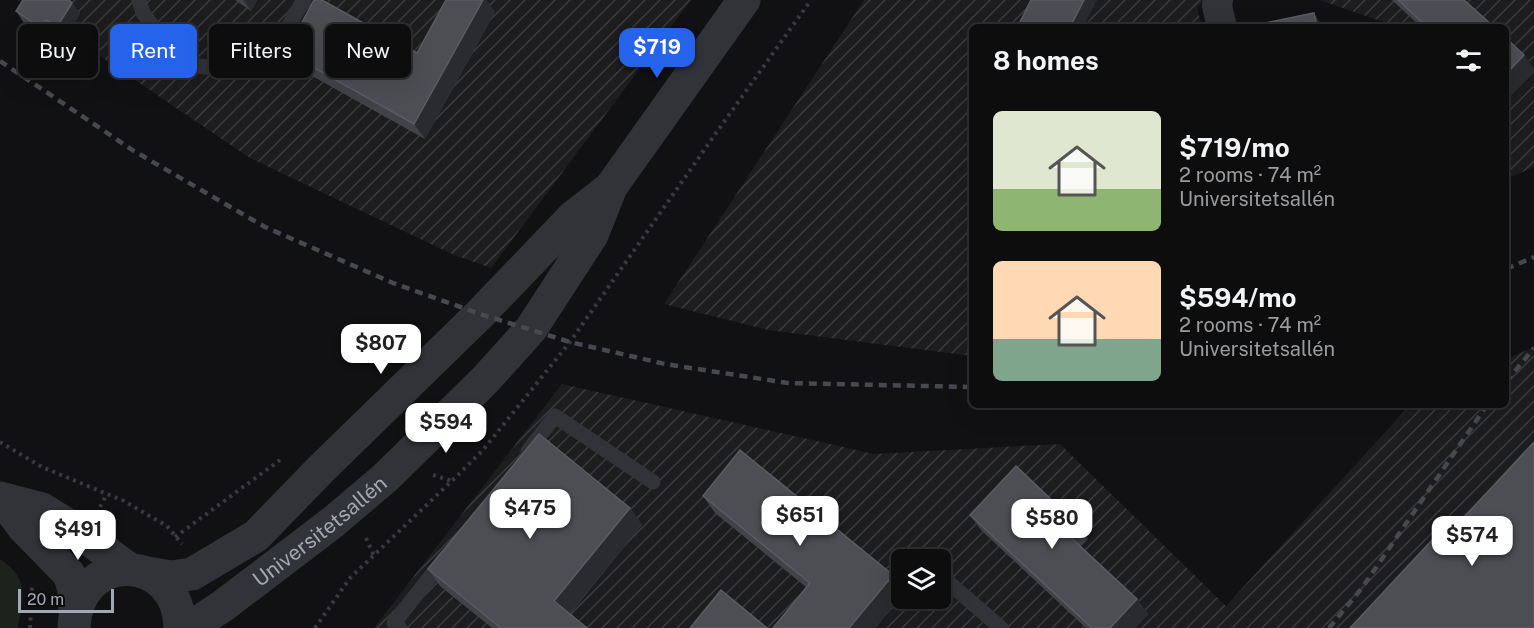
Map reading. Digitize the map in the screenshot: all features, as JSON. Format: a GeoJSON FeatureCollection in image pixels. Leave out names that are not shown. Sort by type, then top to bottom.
{"type":"FeatureCollection","features":[{"type":"Feature","properties":{"kind":"street","name":"Universitetsallén"},"geometry":{"type":"LineString","coordinates":[[181,628],[203,619],[333,522],[385,478],[485,380],[537,319],[592,235],[611,187],[744,0]]}},
{"type":"Feature","properties":{"kind":"street"},"geometry":{"type":"LineString","coordinates":[[1218,0],[1222,24]]}},
{"type":"Feature","properties":{"kind":"street","name":"Universitetsallén"},"geometry":{"type":"LineString","coordinates":[[138,572],[171,577],[192,574],[256,536],[321,469],[480,314],[573,217],[611,187]]}},
{"type":"Feature","properties":{"kind":"street"},"geometry":{"type":"LineString","coordinates":[[2,499],[42,509],[138,572],[164,585],[176,602],[181,628]]}},
{"type":"Feature","properties":{"kind":"street"},"geometry":{"type":"LineString","coordinates":[[2,499],[24,528],[69,574],[75,590],[74,624]]}},
{"type":"Feature","properties":{"kind":"street"},"geometry":{"type":"LineString","coordinates":[[74,624],[82,594],[94,580],[110,572],[138,572]]}},
{"type":"Feature","properties":{"kind":"lane"},"geometry":{"type":"LineString","coordinates":[[139,0],[143,13],[181,64],[242,71],[283,35],[304,0]]}},
{"type":"Feature","properties":{"kind":"lane"},"geometry":{"type":"LineString","coordinates":[[518,463],[555,416],[653,482]]}},
{"type":"Feature","properties":{"kind":"lane"},"geometry":{"type":"LineString","coordinates":[[400,628],[394,623],[452,548]]}},
{"type":"Feature","properties":{"kind":"lane"},"geometry":{"type":"LineString","coordinates":[[951,585],[1001,628]]}},
{"type":"Feature","properties":{"kind":"path"},"geometry":{"type":"LineString","coordinates":[[0,442],[42,467],[124,501],[167,526],[184,546]]}},
{"type":"Feature","properties":{"kind":"path"},"geometry":{"type":"LineString","coordinates":[[175,537],[286,456]]}},
{"type":"Feature","properties":{"kind":"path"},"geometry":{"type":"LineString","coordinates":[[424,472],[452,481]]}},
{"type":"Feature","properties":{"kind":"path"},"geometry":{"type":"LineString","coordinates":[[363,529],[374,556]]}},
{"type":"Feature","properties":{"kind":"path"},"geometry":{"type":"LineString","coordinates":[[30,628],[32,582],[37,576]]}},
{"type":"Feature","properties":{"kind":"shaded area"},"geometry":{"type":"Polygon","coordinates":[[[17,0],[691,0],[491,268],[454,255],[250,158],[132,78],[197,78],[197,24],[110,24],[110,63],[98,55],[98,24],[52,24],[17,0]]]}},
{"type":"Feature","properties":{"kind":"shaded area"},"geometry":{"type":"Polygon","coordinates":[[[864,0],[1206,0],[1197,7],[1201,24],[969,24],[969,356],[768,330],[664,304],[864,0]]]}},
{"type":"Feature","properties":{"kind":"shaded area"},"geometry":{"type":"Polygon","coordinates":[[[1320,0],[1534,0],[1534,167],[1509,178],[1509,24],[1386,23],[1320,0]]]}},
{"type":"Feature","properties":{"kind":"shaded area"},"geometry":{"type":"Polygon","coordinates":[[[1534,347],[1534,628],[374,628],[562,384],[874,454],[1060,444],[1226,606],[1407,408],[1509,408],[1509,358],[1534,347]]]}},
{"type":"Feature","properties":{"kind":"shaded area"},"geometry":{"type":"Polygon","coordinates":[[[0,559],[10,566],[20,581],[22,598],[18,628],[0,628],[0,559]]]}},
{"type":"Feature","properties":{"kind":"building"},"geometry":{"type":"Polygon","coordinates":[[[23,0],[69,0],[72,3],[59,24],[52,24],[46,20],[44,24],[35,24],[16,11],[23,0]]]}},
{"type":"Feature","properties":{"kind":"building"},"geometry":{"type":"Polygon","coordinates":[[[314,0],[322,0],[365,24],[325,24],[325,74],[313,67],[313,24],[301,24],[314,0]]]}},
{"type":"Feature","properties":{"kind":"building"},"geometry":{"type":"Polygon","coordinates":[[[446,0],[483,0],[414,124],[332,78],[411,78],[411,50],[417,53],[446,0]]]}},
{"type":"Feature","properties":{"kind":"building"},"geometry":{"type":"Polygon","coordinates":[[[1031,0],[1084,0],[1072,24],[1019,24],[1031,0]]]}},
{"type":"Feature","properties":{"kind":"building"},"geometry":{"type":"Polygon","coordinates":[[[1398,0],[1464,0],[1491,24],[1424,24],[1398,0]]]}},
{"type":"Feature","properties":{"kind":"building"},"geometry":{"type":"Polygon","coordinates":[[[1314,13],[1316,24],[1260,24],[1314,13]]]}},
{"type":"Feature","properties":{"kind":"building"},"geometry":{"type":"Polygon","coordinates":[[[1509,41],[1524,55],[1509,71],[1509,41]]]}},
{"type":"Feature","properties":{"kind":"building"},"geometry":{"type":"Polygon","coordinates":[[[539,434],[630,508],[554,601],[587,628],[501,628],[428,569],[539,434]]]}},
{"type":"Feature","properties":{"kind":"building"},"geometry":{"type":"Polygon","coordinates":[[[1534,442],[1534,628],[1350,628],[1432,540],[1442,541],[1534,442]]]}},
{"type":"Feature","properties":{"kind":"building"},"geometry":{"type":"Polygon","coordinates":[[[740,450],[891,573],[891,577],[849,628],[773,628],[810,583],[703,496],[740,450]]]}},
{"type":"Feature","properties":{"kind":"building"},"geometry":{"type":"Polygon","coordinates":[[[1016,466],[1077,524],[1067,534],[1137,599],[1110,628],[1092,628],[970,515],[1016,466]]]}},
{"type":"Feature","properties":{"kind":"building"},"geometry":{"type":"Polygon","coordinates":[[[721,590],[767,628],[690,628],[721,590]]]}},
{"type":"Feature","properties":{"kind":"railway"},"geometry":{"type":"LineString","coordinates":[[0,61],[134,151],[265,227],[393,283],[480,314],[570,342],[665,364],[788,383],[969,387]]}},
{"type":"Feature","properties":{"kind":"railway"},"geometry":{"type":"LineString","coordinates":[[1509,268],[1534,257]]}},
{"type":"Feature","properties":{"kind":"railway"},"geometry":{"type":"LineString","coordinates":[[1509,378],[1534,348]]}},
{"type":"Feature","properties":{"kind":"railway"},"geometry":{"type":"LineString","coordinates":[[1329,628],[1362,588],[1485,408]]}}]}
